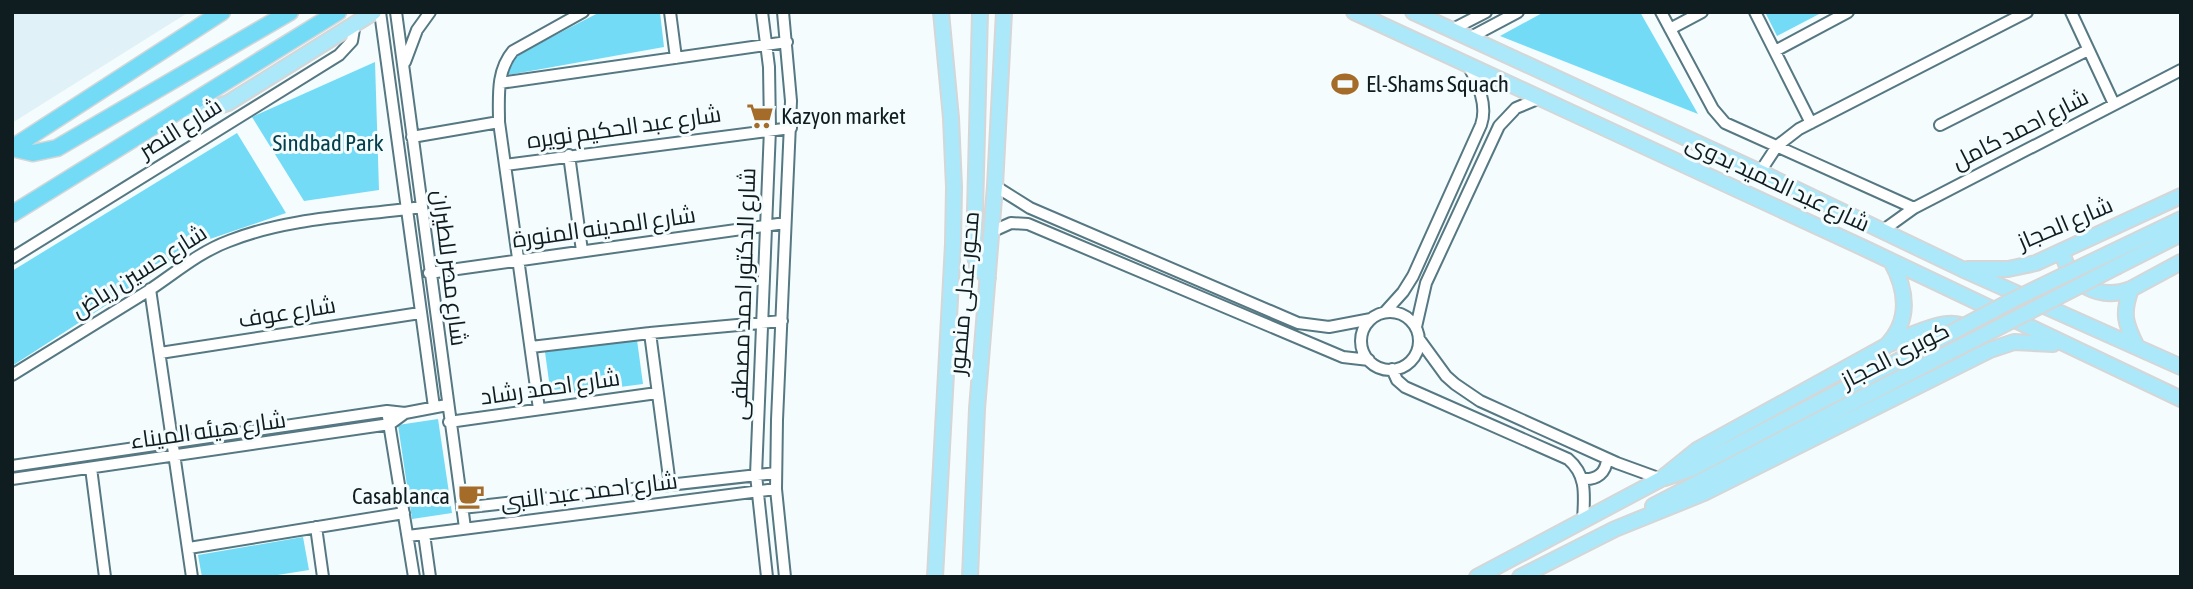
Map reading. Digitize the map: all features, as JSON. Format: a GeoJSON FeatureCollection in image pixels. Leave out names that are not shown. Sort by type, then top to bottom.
{"type":"FeatureCollection","features":[{"type":"Feature","properties":{"kind":"highway"},"geometry":{"type":"LineString","coordinates":[[12,148],[222,12]]}},
{"type":"Feature","properties":{"kind":"highway"},"geometry":{"type":"LineString","coordinates":[[12,148],[33,153],[49,152],[289,12]]}},
{"type":"Feature","properties":{"kind":"highway"},"geometry":{"type":"LineString","coordinates":[[12,214],[338,12]]}},
{"type":"Feature","properties":{"kind":"main road"},"geometry":{"type":"LineString","coordinates":[[183,110],[206,110],[228,103],[377,12]]}},
{"type":"Feature","properties":{"kind":"main road","name":"محور عدلى منصور"},"geometry":{"type":"LineString","coordinates":[[935,577],[954,187],[951,118],[941,12]]}},
{"type":"Feature","properties":{"kind":"main road"},"geometry":{"type":"LineString","coordinates":[[980,12],[974,251],[977,266],[988,278]]}},
{"type":"Feature","properties":{"kind":"main road","name":"محور عدلى منصور"},"geometry":{"type":"LineString","coordinates":[[972,574],[977,409],[995,186],[1004,12]]}},
{"type":"Feature","properties":{"kind":"main road","name":"شارع عبد الحميد بدوى"},"geometry":{"type":"LineString","coordinates":[[1354,12],[2181,399]]}},
{"type":"Feature","properties":{"kind":"main road","name":"شارع عبد الحميد بدوى"},"geometry":{"type":"LineString","coordinates":[[1413,12],[1760,172],[1962,269],[2181,368]]}},
{"type":"Feature","properties":{"kind":"main road","name":"شارع الحجاز"},"geometry":{"type":"LineString","coordinates":[[1962,269],[2022,267],[2043,261],[2181,196]]}},
{"type":"Feature","properties":{"kind":"main road","name":"كوبرى الحجاز"},"geometry":{"type":"LineString","coordinates":[[1661,479],[1691,469],[2013,300],[2181,219]]}},
{"type":"Feature","properties":{"kind":"main road","name":"كوبرى الحجاز"},"geometry":{"type":"LineString","coordinates":[[1632,522],[1675,494],[2181,234]]}},
{"type":"Feature","properties":{"kind":"main road"},"geometry":{"type":"LineString","coordinates":[[2062,252],[2068,269],[2080,283],[2087,288],[2114,294],[2131,289],[2181,262]]}},
{"type":"Feature","properties":{"kind":"main road"},"geometry":{"type":"LineString","coordinates":[[1886,346],[1896,336],[1905,308],[1903,288],[1891,261]]}},
{"type":"Feature","properties":{"kind":"main road"},"geometry":{"type":"LineString","coordinates":[[2131,289],[2125,308],[2125,322],[2137,347]]}},
{"type":"Feature","properties":{"kind":"main road"},"geometry":{"type":"LineString","coordinates":[[1477,577],[1661,479],[1697,450],[1886,346],[1942,323],[1953,323],[1964,328],[1970,337],[1973,347],[1969,360]]}},
{"type":"Feature","properties":{"kind":"main road"},"geometry":{"type":"LineString","coordinates":[[1520,577],[1632,522],[1704,493],[1969,360],[2014,342],[2066,346]]}},
{"type":"Feature","properties":{"kind":"street","name":"شارع مصر للطيران"},"geometry":{"type":"LineString","coordinates":[[377,12],[434,407]]}},
{"type":"Feature","properties":{"kind":"street","name":"شارع مصر للطيران"},"geometry":{"type":"LineString","coordinates":[[396,12],[465,528]]}},
{"type":"Feature","properties":{"kind":"street"},"geometry":{"type":"LineString","coordinates":[[403,68],[411,42],[430,12]]}},
{"type":"Feature","properties":{"kind":"street"},"geometry":{"type":"LineString","coordinates":[[539,409],[499,122],[499,83],[505,60],[513,51],[583,12]]}},
{"type":"Feature","properties":{"kind":"street"},"geometry":{"type":"LineString","coordinates":[[670,12],[676,58]]}},
{"type":"Feature","properties":{"kind":"street","name":"شارع الدكتور احمد مصطفى"},"geometry":{"type":"LineString","coordinates":[[762,12],[769,67],[771,129],[756,475],[767,577]]}},
{"type":"Feature","properties":{"kind":"street","name":"شارع الدكتور احمد مصطفى"},"geometry":{"type":"LineString","coordinates":[[783,12],[790,75],[791,128],[776,489],[785,577]]}},
{"type":"Feature","properties":{"kind":"street"},"geometry":{"type":"LineString","coordinates":[[1451,30],[1486,12]]}},
{"type":"Feature","properties":{"kind":"street"},"geometry":{"type":"LineString","coordinates":[[1469,38],[1518,12]]}},
{"type":"Feature","properties":{"kind":"street"},"geometry":{"type":"LineString","coordinates":[[1661,12],[1718,117],[1734,127],[1914,208]]}},
{"type":"Feature","properties":{"kind":"street"},"geometry":{"type":"LineString","coordinates":[[1670,29],[1702,12]]}},
{"type":"Feature","properties":{"kind":"street"},"geometry":{"type":"LineString","coordinates":[[1755,12],[1811,123]]}},
{"type":"Feature","properties":{"kind":"street"},"geometry":{"type":"LineString","coordinates":[[1775,51],[1848,12]]}},
{"type":"Feature","properties":{"kind":"street"},"geometry":{"type":"LineString","coordinates":[[1760,172],[1777,146],[1811,123],[2027,12]]}},
{"type":"Feature","properties":{"kind":"street"},"geometry":{"type":"LineString","coordinates":[[2070,12],[2114,104]]}},
{"type":"Feature","properties":{"kind":"street","name":"شارع النصر"},"geometry":{"type":"LineString","coordinates":[[12,258],[339,55],[352,41],[355,23]]}},
{"type":"Feature","properties":{"kind":"street"},"geometry":{"type":"LineString","coordinates":[[499,83],[787,42]]}},
{"type":"Feature","properties":{"kind":"street"},"geometry":{"type":"LineString","coordinates":[[1940,125],[2088,50]]}},
{"type":"Feature","properties":{"kind":"street"},"geometry":{"type":"LineString","coordinates":[[995,186],[1021,204],[1298,323],[1329,327],[1371,319],[1385,312],[1398,299],[1413,276],[1479,131],[1484,110],[1468,65]]}},
{"type":"Feature","properties":{"kind":"street","name":"شارع احمد كامل"},"geometry":{"type":"LineString","coordinates":[[1882,231],[1914,208],[2181,70]]}},
{"type":"Feature","properties":{"kind":"street"},"geometry":{"type":"LineString","coordinates":[[1540,99],[1516,108],[1504,119],[1495,133],[1426,283],[1416,327],[1419,339],[1446,376],[1468,394],[1607,459],[1661,479]]}},
{"type":"Feature","properties":{"kind":"street"},"geometry":{"type":"LineString","coordinates":[[1484,110],[1495,112],[1504,119]]}},
{"type":"Feature","properties":{"kind":"street"},"geometry":{"type":"LineString","coordinates":[[412,137],[499,122]]}},
{"type":"Feature","properties":{"kind":"street","name":"شارع عبد الحكيم نويره"},"geometry":{"type":"LineString","coordinates":[[505,164],[791,128]]}},
{"type":"Feature","properties":{"kind":"street"},"geometry":{"type":"LineString","coordinates":[[569,155],[582,251]]}},
{"type":"Feature","properties":{"kind":"street"},"geometry":{"type":"LineString","coordinates":[[1017,222],[1015,215],[1021,204]]}},
{"type":"Feature","properties":{"kind":"street","name":"شارع حسين رياض"},"geometry":{"type":"LineString","coordinates":[[12,375],[150,289],[191,260],[229,241],[310,221],[422,207]]}},
{"type":"Feature","properties":{"kind":"street"},"geometry":{"type":"LineString","coordinates":[[991,232],[1017,222],[1033,226],[1343,356],[1369,360],[1379,367],[1392,369],[1409,362],[1417,352],[1419,339]]}},
{"type":"Feature","properties":{"kind":"street","name":"شارع المدينه المنورة"},"geometry":{"type":"LineString","coordinates":[[429,273],[785,223]]}},
{"type":"Feature","properties":{"kind":"street"},"geometry":{"type":"LineString","coordinates":[[150,289],[192,577]]}},
{"type":"Feature","properties":{"kind":"street"},"geometry":{"type":"LineString","coordinates":[[1385,312],[1403,315],[1416,327]]}},
{"type":"Feature","properties":{"kind":"street","name":"شارع عوف"},"geometry":{"type":"LineString","coordinates":[[160,353],[420,313]]}},
{"type":"Feature","properties":{"kind":"street"},"geometry":{"type":"LineString","coordinates":[[1369,360],[1363,348],[1362,336],[1371,319]]}},
{"type":"Feature","properties":{"kind":"street"},"geometry":{"type":"LineString","coordinates":[[531,347],[782,321]]}},
{"type":"Feature","properties":{"kind":"street"},"geometry":{"type":"LineString","coordinates":[[650,333],[670,485]]}},
{"type":"Feature","properties":{"kind":"street"},"geometry":{"type":"LineString","coordinates":[[1392,369],[1397,380],[1405,387],[1563,455],[1577,468],[1583,479],[1583,521]]}},
{"type":"Feature","properties":{"kind":"street","name":"شارع احمد رشاد"},"geometry":{"type":"LineString","coordinates":[[449,422],[657,393]]}},
{"type":"Feature","properties":{"kind":"street","name":"شارع هيئه الميناء"},"geometry":{"type":"LineString","coordinates":[[12,466],[387,411],[405,413],[447,405]]}},
{"type":"Feature","properties":{"kind":"street"},"geometry":{"type":"LineString","coordinates":[[387,411],[414,577]]}},
{"type":"Feature","properties":{"kind":"street","name":"شارع هيئه الميناء"},"geometry":{"type":"LineString","coordinates":[[12,479],[390,424],[405,413]]}},
{"type":"Feature","properties":{"kind":"street"},"geometry":{"type":"LineString","coordinates":[[1583,479],[1600,475],[1607,465],[1607,459]]}},
{"type":"Feature","properties":{"kind":"street"},"geometry":{"type":"LineString","coordinates":[[91,468],[105,577]]}},
{"type":"Feature","properties":{"kind":"street","name":"شارع احمد عبد النبى"},"geometry":{"type":"LineString","coordinates":[[462,508],[776,473]]}},
{"type":"Feature","properties":{"kind":"street","name":"شارع احمد عبد النبى"},"geometry":{"type":"LineString","coordinates":[[408,536],[776,489]]}},
{"type":"Feature","properties":{"kind":"street"},"geometry":{"type":"LineString","coordinates":[[189,548],[404,513]]}},
{"type":"Feature","properties":{"kind":"street"},"geometry":{"type":"LineString","coordinates":[[316,527],[323,577]]}},
{"type":"Feature","properties":{"kind":"street"},"geometry":{"type":"LineString","coordinates":[[424,534],[429,577]]}},
{"type":"Feature","properties":{"kind":"shaded area"},"geometry":{"type":"Polygon","coordinates":[[[12,12],[189,12],[12,123],[12,12]]]}},
{"type":"Feature","properties":{"kind":"green space"},"geometry":{"type":"Polygon","coordinates":[[[600,12],[660,12],[664,47],[508,75],[511,58],[600,12]]]}},
{"type":"Feature","properties":{"kind":"green space"},"geometry":{"type":"Polygon","coordinates":[[[1544,12],[1640,12],[1698,114],[1500,36],[1544,12]]]}},
{"type":"Feature","properties":{"kind":"green space"},"geometry":{"type":"Polygon","coordinates":[[[1765,12],[1823,12],[1777,36],[1765,12]]]}},
{"type":"Feature","properties":{"kind":"green space","name":"Sindbad Park"},"geometry":{"type":"Polygon","coordinates":[[[375,62],[379,190],[304,201],[252,117],[375,62]]]}},
{"type":"Feature","properties":{"kind":"green space"},"geometry":{"type":"Polygon","coordinates":[[[237,133],[286,213],[207,240],[12,366],[12,271],[237,133]]]}},
{"type":"Feature","properties":{"kind":"green space"},"geometry":{"type":"Polygon","coordinates":[[[637,340],[643,384],[551,396],[545,352],[637,340]]]}},
{"type":"Feature","properties":{"kind":"green space"},"geometry":{"type":"Polygon","coordinates":[[[438,419],[452,513],[412,519],[398,425],[438,419]]]}},
{"type":"Feature","properties":{"kind":"green space"},"geometry":{"type":"Polygon","coordinates":[[[303,537],[309,570],[265,577],[202,577],[198,555],[303,537]]]}},
{"type":"Feature","properties":{"kind":"place","name":"El-Shams Squach"},"geometry":{"type":"Point","coordinates":[1345,84]}},
{"type":"Feature","properties":{"kind":"place","name":"Kazyon market"},"geometry":{"type":"Point","coordinates":[760,116]}},
{"type":"Feature","properties":{"kind":"place","name":"Casablanca"},"geometry":{"type":"Point","coordinates":[471,496]}}]}
